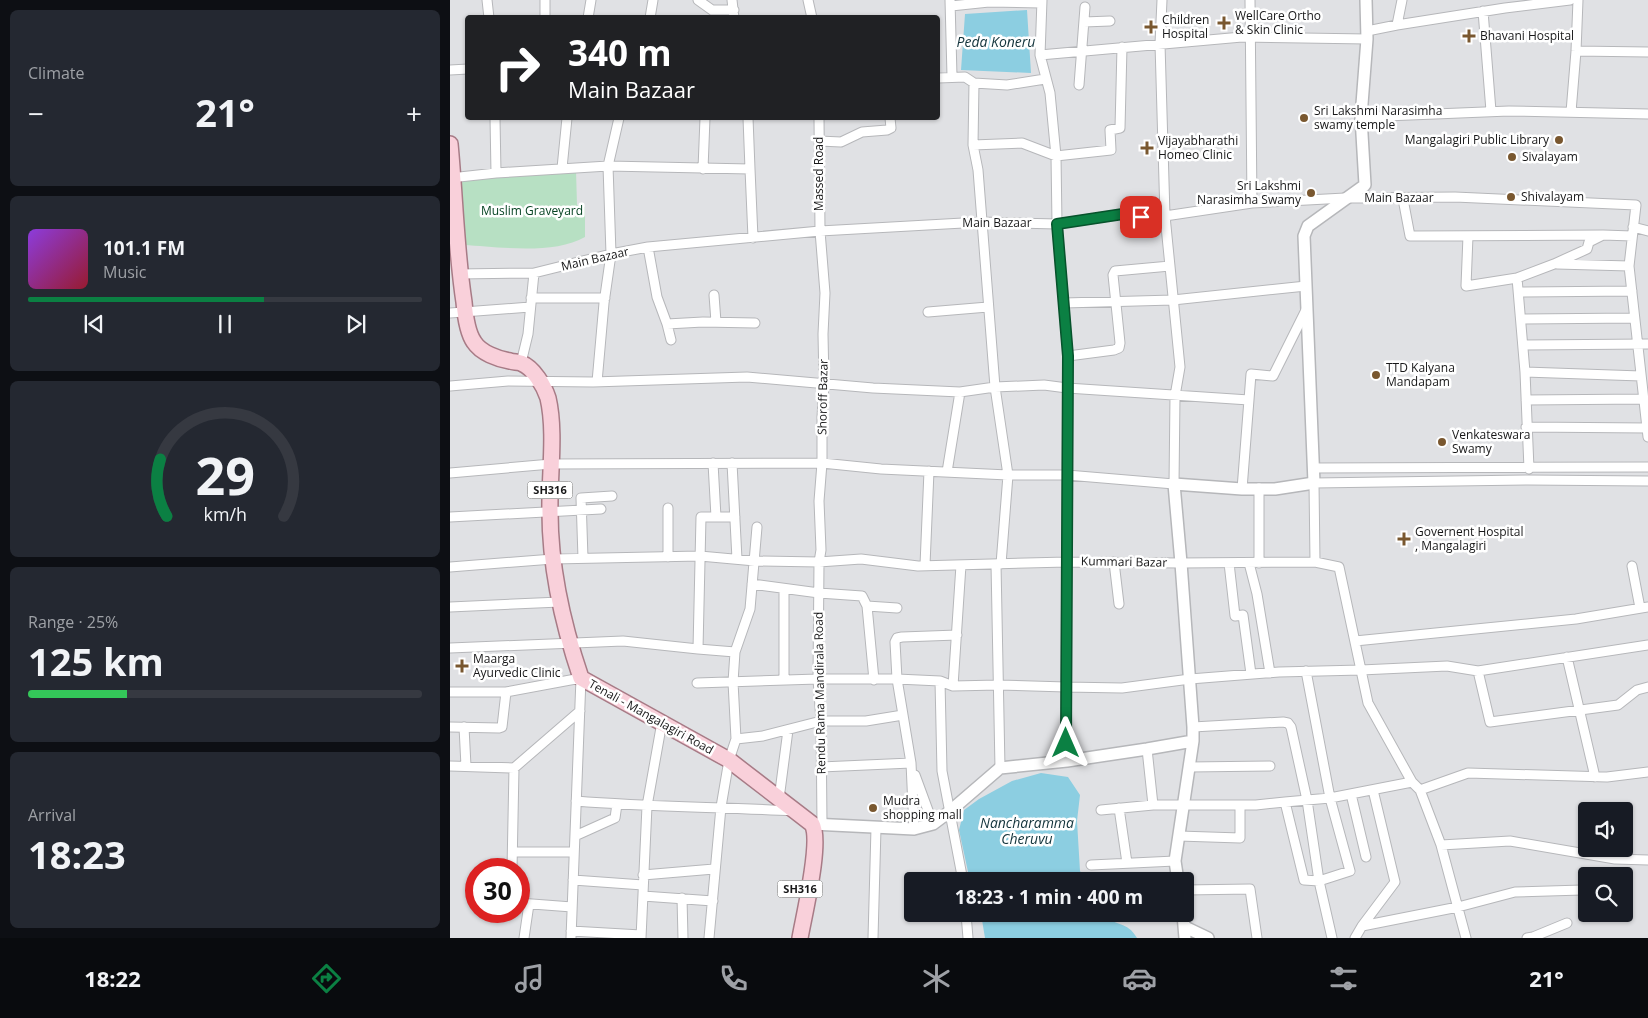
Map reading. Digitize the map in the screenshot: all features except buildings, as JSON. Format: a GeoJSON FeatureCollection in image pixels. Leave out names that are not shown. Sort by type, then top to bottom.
{"type":"FeatureCollection","features":[{"type":"Feature","properties":{"kind":"main road"},"geometry":{"type":"LineString","coordinates":[[450,144],[457,312],[477,346],[493,356],[521,363]]}},
{"type":"Feature","properties":{"kind":"main road","name":"Tenali - Mangalagiri Road"},"geometry":{"type":"LineString","coordinates":[[521,363],[530,369],[540,382],[548,398],[551,464],[550,511],[553,559],[569,643],[581,678],[729,760],[779,799],[817,824]]}},
{"type":"Feature","properties":{"kind":"main road","name":"SH316"},"geometry":{"type":"LineString","coordinates":[[800,938],[816,852],[814,828],[817,824]]}},
{"type":"Feature","properties":{"kind":"main road","name":"SH316"},"geometry":{"type":"LineString","coordinates":[[790,938],[808,852],[814,841]]}},
{"type":"Feature","properties":{"kind":"street"},"geometry":{"type":"LineString","coordinates":[[487,0],[489,15]]}},
{"type":"Feature","properties":{"kind":"street"},"geometry":{"type":"LineString","coordinates":[[545,0],[546,15]]}},
{"type":"Feature","properties":{"kind":"street"},"geometry":{"type":"LineString","coordinates":[[588,15],[591,0]]}},
{"type":"Feature","properties":{"kind":"street"},"geometry":{"type":"LineString","coordinates":[[650,15],[653,0]]}},
{"type":"Feature","properties":{"kind":"street"},"geometry":{"type":"LineString","coordinates":[[698,0],[712,10],[734,14],[732,0]]}},
{"type":"Feature","properties":{"kind":"street"},"geometry":{"type":"LineString","coordinates":[[808,0],[811,15]]}},
{"type":"Feature","properties":{"kind":"street"},"geometry":{"type":"LineString","coordinates":[[1162,0],[1160,44],[1165,216],[1180,367],[1175,396],[1174,484],[1193,727],[1193,741],[1175,861],[1177,872]]}},
{"type":"Feature","properties":{"kind":"street"},"geometry":{"type":"LineString","coordinates":[[1250,0],[1252,204]]}},
{"type":"Feature","properties":{"kind":"street"},"geometry":{"type":"LineString","coordinates":[[1316,562],[1304,236],[1308,226],[1365,185],[1361,117],[1367,35],[1366,0]]}},
{"type":"Feature","properties":{"kind":"street"},"geometry":{"type":"LineString","coordinates":[[1397,25],[1402,0]]}},
{"type":"Feature","properties":{"kind":"street"},"geometry":{"type":"LineString","coordinates":[[1040,55],[1250,36],[1367,35],[1397,25],[1483,11],[1504,4],[1570,0]]}},
{"type":"Feature","properties":{"kind":"street"},"geometry":{"type":"LineString","coordinates":[[1571,112],[1578,0]]}},
{"type":"Feature","properties":{"kind":"street"},"geometry":{"type":"LineString","coordinates":[[952,76],[950,3],[1041,2],[1040,55],[1050,93],[1056,156],[1057,224],[1068,356],[1066,761]]}},
{"type":"Feature","properties":{"kind":"street"},"geometry":{"type":"LineString","coordinates":[[1079,85],[1085,7]]}},
{"type":"Feature","properties":{"kind":"street"},"geometry":{"type":"LineString","coordinates":[[1483,11],[1491,111]]}},
{"type":"Feature","properties":{"kind":"street"},"geometry":{"type":"LineString","coordinates":[[1084,22],[1110,21]]}},
{"type":"Feature","properties":{"kind":"street"},"geometry":{"type":"LineString","coordinates":[[973,145],[1022,143],[1056,156],[1112,150],[1110,130],[1120,128],[1122,47]]}},
{"type":"Feature","properties":{"kind":"street"},"geometry":{"type":"LineString","coordinates":[[1576,51],[1648,52]]}},
{"type":"Feature","properties":{"kind":"street"},"geometry":{"type":"LineString","coordinates":[[450,70],[465,69]]}},
{"type":"Feature","properties":{"kind":"street"},"geometry":{"type":"LineString","coordinates":[[940,78],[965,77],[974,83],[1007,85],[1045,79]]}},
{"type":"Feature","properties":{"kind":"street"},"geometry":{"type":"LineString","coordinates":[[974,83],[973,145],[978,170],[995,387],[1008,476],[999,564],[998,684],[1000,768]]}},
{"type":"Feature","properties":{"kind":"street"},"geometry":{"type":"LineString","coordinates":[[1361,117],[1491,111],[1648,114]]}},
{"type":"Feature","properties":{"kind":"street"},"geometry":{"type":"LineString","coordinates":[[495,120],[496,173]]}},
{"type":"Feature","properties":{"kind":"street"},"geometry":{"type":"LineString","coordinates":[[562,168],[567,120]]}},
{"type":"Feature","properties":{"kind":"street"},"geometry":{"type":"LineString","coordinates":[[597,382],[611,254],[608,166],[619,120]]}},
{"type":"Feature","properties":{"kind":"street"},"geometry":{"type":"LineString","coordinates":[[703,169],[706,120]]}},
{"type":"Feature","properties":{"kind":"street"},"geometry":{"type":"LineString","coordinates":[[748,120],[753,238]]}},
{"type":"Feature","properties":{"kind":"street","name":"Massed Road"},"geometry":{"type":"LineString","coordinates":[[819,120],[820,231]]}},
{"type":"Feature","properties":{"kind":"street"},"geometry":{"type":"LineString","coordinates":[[819,141],[841,142],[862,132],[887,130],[891,128],[890,120]]}},
{"type":"Feature","properties":{"kind":"street"},"geometry":{"type":"LineString","coordinates":[[452,178],[496,173],[608,166],[750,169]]}},
{"type":"Feature","properties":{"kind":"street","name":"Main Bazaar"},"geometry":{"type":"LineString","coordinates":[[455,275],[534,273],[648,246],[820,231],[981,222],[1057,224],[1123,214],[1132,218],[1165,216],[1252,204],[1345,198],[1403,199],[1455,197],[1636,205],[1633,231]]}},
{"type":"Feature","properties":{"kind":"street"},"geometry":{"type":"LineString","coordinates":[[1403,199],[1410,236],[1603,235],[1648,231]]}},
{"type":"Feature","properties":{"kind":"street","name":"Shoroff Bazar"},"geometry":{"type":"LineString","coordinates":[[819,562],[825,293],[820,231]]}},
{"type":"Feature","properties":{"kind":"street"},"geometry":{"type":"LineString","coordinates":[[1526,427],[1648,432],[1629,266],[1633,231]]}},
{"type":"Feature","properties":{"kind":"street"},"geometry":{"type":"LineString","coordinates":[[1468,236],[1466,286],[1517,278],[1587,249],[1589,242],[1603,235]]}},
{"type":"Feature","properties":{"kind":"street"},"geometry":{"type":"LineString","coordinates":[[648,246],[657,297],[668,324],[671,340]]}},
{"type":"Feature","properties":{"kind":"street"},"geometry":{"type":"LineString","coordinates":[[1554,264],[1629,266]]}},
{"type":"Feature","properties":{"kind":"street"},"geometry":{"type":"LineString","coordinates":[[1068,356],[1119,348],[1113,274],[1115,271],[1170,266]]}},
{"type":"Feature","properties":{"kind":"street"},"geometry":{"type":"LineString","coordinates":[[521,363],[528,334],[534,273]]}},
{"type":"Feature","properties":{"kind":"street"},"geometry":{"type":"LineString","coordinates":[[1517,278],[1525,372],[1529,469]]}},
{"type":"Feature","properties":{"kind":"street"},"geometry":{"type":"LineString","coordinates":[[1064,303],[1173,300],[1306,286]]}},
{"type":"Feature","properties":{"kind":"street"},"geometry":{"type":"LineString","coordinates":[[1519,292],[1632,291]]}},
{"type":"Feature","properties":{"kind":"street"},"geometry":{"type":"LineString","coordinates":[[714,295],[716,322]]}},
{"type":"Feature","properties":{"kind":"street"},"geometry":{"type":"LineString","coordinates":[[457,312],[531,302],[605,298]]}},
{"type":"Feature","properties":{"kind":"street"},"geometry":{"type":"LineString","coordinates":[[928,312],[988,307]]}},
{"type":"Feature","properties":{"kind":"street"},"geometry":{"type":"LineString","coordinates":[[1242,489],[1251,374],[1273,376],[1306,308]]}},
{"type":"Feature","properties":{"kind":"street"},"geometry":{"type":"LineString","coordinates":[[1521,319],[1634,318]]}},
{"type":"Feature","properties":{"kind":"street"},"geometry":{"type":"LineString","coordinates":[[668,324],[755,323]]}},
{"type":"Feature","properties":{"kind":"street"},"geometry":{"type":"LineString","coordinates":[[1523,345],[1648,344]]}},
{"type":"Feature","properties":{"kind":"street"},"geometry":{"type":"LineString","coordinates":[[1525,372],[1644,384]]}},
{"type":"Feature","properties":{"kind":"street"},"geometry":{"type":"LineString","coordinates":[[450,386],[508,381],[597,382],[747,376],[873,388],[960,392],[995,387],[1044,385],[1249,400]]}},
{"type":"Feature","properties":{"kind":"street"},"geometry":{"type":"LineString","coordinates":[[946,472],[960,392]]}},
{"type":"Feature","properties":{"kind":"street"},"geometry":{"type":"LineString","coordinates":[[1526,400],[1644,399]]}},
{"type":"Feature","properties":{"kind":"street"},"geometry":{"type":"LineString","coordinates":[[450,473],[551,464],[822,463],[1008,476],[1067,475],[1242,489],[1275,489],[1314,483],[1648,481]]}},
{"type":"Feature","properties":{"kind":"street"},"geometry":{"type":"LineString","coordinates":[[713,464],[716,517]]}},
{"type":"Feature","properties":{"kind":"street"},"geometry":{"type":"LineString","coordinates":[[732,464],[737,559]]}},
{"type":"Feature","properties":{"kind":"street"},"geometry":{"type":"LineString","coordinates":[[1313,468],[1648,468]]}},
{"type":"Feature","properties":{"kind":"street"},"geometry":{"type":"LineString","coordinates":[[1444,468],[1444,482]]}},
{"type":"Feature","properties":{"kind":"street"},"geometry":{"type":"LineString","coordinates":[[926,565],[929,471]]}},
{"type":"Feature","properties":{"kind":"street"},"geometry":{"type":"LineString","coordinates":[[1259,488],[1259,563]]}},
{"type":"Feature","properties":{"kind":"street"},"geometry":{"type":"LineString","coordinates":[[583,558],[581,498],[612,496]]}},
{"type":"Feature","properties":{"kind":"street"},"geometry":{"type":"LineString","coordinates":[[668,508],[668,557]]}},
{"type":"Feature","properties":{"kind":"street"},"geometry":{"type":"LineString","coordinates":[[450,517],[601,509]]}},
{"type":"Feature","properties":{"kind":"street"},"geometry":{"type":"LineString","coordinates":[[698,649],[701,517],[735,518]]}},
{"type":"Feature","properties":{"kind":"street"},"geometry":{"type":"LineString","coordinates":[[709,938],[721,807],[729,760],[736,739],[733,682],[735,652],[750,609],[757,527]]}},
{"type":"Feature","properties":{"kind":"street","name":"Kummari Bazar"},"geometry":{"type":"LineString","coordinates":[[450,567],[553,559],[700,556],[755,561],[819,562],[861,559],[902,565],[1066,562],[1316,562],[1340,567],[1355,641]]}},
{"type":"Feature","properties":{"kind":"street","name":"Rendu Rama Mandirala Road"},"geometry":{"type":"LineString","coordinates":[[817,824],[821,767],[821,721],[818,679],[819,562]]}},
{"type":"Feature","properties":{"kind":"street"},"geometry":{"type":"LineString","coordinates":[[1114,562],[1119,604]]}},
{"type":"Feature","properties":{"kind":"street"},"geometry":{"type":"LineString","coordinates":[[1229,563],[1235,616],[1244,616],[1251,674]]}},
{"type":"Feature","properties":{"kind":"street"},"geometry":{"type":"LineString","coordinates":[[1249,563],[1257,594],[1270,673]]}},
{"type":"Feature","properties":{"kind":"street"},"geometry":{"type":"LineString","coordinates":[[953,686],[961,565]]}},
{"type":"Feature","properties":{"kind":"street"},"geometry":{"type":"LineString","coordinates":[[1466,938],[1441,845],[1420,790],[1412,782],[1368,703],[1355,641],[1576,619],[1644,607],[1632,566]]}},
{"type":"Feature","properties":{"kind":"street"},"geometry":{"type":"LineString","coordinates":[[752,584],[819,593],[862,596],[867,606],[874,680]]}},
{"type":"Feature","properties":{"kind":"street"},"geometry":{"type":"LineString","coordinates":[[784,589],[784,680]]}},
{"type":"Feature","properties":{"kind":"street"},"geometry":{"type":"LineString","coordinates":[[450,607],[560,602]]}},
{"type":"Feature","properties":{"kind":"street"},"geometry":{"type":"LineString","coordinates":[[867,606],[897,608]]}},
{"type":"Feature","properties":{"kind":"street"},"geometry":{"type":"LineString","coordinates":[[914,830],[911,763],[897,680],[896,642],[898,638],[957,635]]}},
{"type":"Feature","properties":{"kind":"street"},"geometry":{"type":"LineString","coordinates":[[450,648],[623,641],[735,652]]}},
{"type":"Feature","properties":{"kind":"street"},"geometry":{"type":"LineString","coordinates":[[697,683],[818,679],[940,681],[953,686],[998,684],[1122,688],[1190,679],[1270,673],[1447,666],[1478,671],[1648,645]]}},
{"type":"Feature","properties":{"kind":"street"},"geometry":{"type":"LineString","coordinates":[[1567,657],[1595,776]]}},
{"type":"Feature","properties":{"kind":"street"},"geometry":{"type":"LineString","coordinates":[[1478,671],[1490,722],[1618,705],[1637,690],[1648,687]]}},
{"type":"Feature","properties":{"kind":"street"},"geometry":{"type":"LineString","coordinates":[[1285,802],[1304,880],[1319,881],[1350,871],[1330,798],[1306,672]]}},
{"type":"Feature","properties":{"kind":"street"},"geometry":{"type":"LineString","coordinates":[[450,692],[506,692],[581,678],[571,934],[641,937],[647,806],[662,722]]}},
{"type":"Feature","properties":{"kind":"street"},"geometry":{"type":"LineString","coordinates":[[940,681],[942,771],[961,872]]}},
{"type":"Feature","properties":{"kind":"street"},"geometry":{"type":"LineString","coordinates":[[450,727],[502,727],[506,692]]}},
{"type":"Feature","properties":{"kind":"street"},"geometry":{"type":"LineString","coordinates":[[450,766],[514,768],[580,711]]}},
{"type":"Feature","properties":{"kind":"street"},"geometry":{"type":"LineString","coordinates":[[736,739],[763,736],[821,721],[866,721],[903,715]]}},
{"type":"Feature","properties":{"kind":"street"},"geometry":{"type":"LineString","coordinates":[[1193,727],[1288,723],[1291,728],[1307,800],[1319,881],[1332,938]]}},
{"type":"Feature","properties":{"kind":"street"},"geometry":{"type":"LineString","coordinates":[[464,727],[466,766]]}},
{"type":"Feature","properties":{"kind":"street"},"geometry":{"type":"LineString","coordinates":[[779,799],[788,730]]}},
{"type":"Feature","properties":{"kind":"street"},"geometry":{"type":"LineString","coordinates":[[817,824],[914,830],[933,824],[1000,768],[1147,750],[1193,741]]}},
{"type":"Feature","properties":{"kind":"street"},"geometry":{"type":"LineString","coordinates":[[1147,750],[1153,805]]}},
{"type":"Feature","properties":{"kind":"street"},"geometry":{"type":"LineString","coordinates":[[821,767],[911,763]]}},
{"type":"Feature","properties":{"kind":"street"},"geometry":{"type":"LineString","coordinates":[[911,763],[933,824]]}},
{"type":"Feature","properties":{"kind":"street"},"geometry":{"type":"LineString","coordinates":[[1189,767],[1270,766]]}},
{"type":"Feature","properties":{"kind":"street"},"geometry":{"type":"LineString","coordinates":[[513,858],[514,768]]}},
{"type":"Feature","properties":{"kind":"street"},"geometry":{"type":"LineString","coordinates":[[1420,790],[1468,773],[1607,777],[1648,772]]}},
{"type":"Feature","properties":{"kind":"street"},"geometry":{"type":"LineString","coordinates":[[1101,810],[1153,805],[1240,805],[1330,798],[1412,782]]}},
{"type":"Feature","properties":{"kind":"street"},"geometry":{"type":"LineString","coordinates":[[1355,938],[1395,882],[1373,790]]}},
{"type":"Feature","properties":{"kind":"street"},"geometry":{"type":"LineString","coordinates":[[1351,794],[1366,857]]}},
{"type":"Feature","properties":{"kind":"street"},"geometry":{"type":"LineString","coordinates":[[576,800],[647,806],[796,811]]}},
{"type":"Feature","properties":{"kind":"street"},"geometry":{"type":"LineString","coordinates":[[575,836],[616,818],[617,804]]}},
{"type":"Feature","properties":{"kind":"street"},"geometry":{"type":"LineString","coordinates":[[1179,836],[1240,838],[1240,805]]}},
{"type":"Feature","properties":{"kind":"street"},"geometry":{"type":"LineString","coordinates":[[1119,808],[1127,863]]}},
{"type":"Feature","properties":{"kind":"street"},"geometry":{"type":"LineString","coordinates":[[874,938],[876,828]]}},
{"type":"Feature","properties":{"kind":"street"},"geometry":{"type":"LineString","coordinates":[[1441,845],[1510,841],[1615,860],[1648,860]]}},
{"type":"Feature","properties":{"kind":"street"},"geometry":{"type":"LineString","coordinates":[[513,852],[574,852]]}},
{"type":"Feature","properties":{"kind":"street"},"geometry":{"type":"LineString","coordinates":[[1091,865],[1175,861]]}},
{"type":"Feature","properties":{"kind":"street"},"geometry":{"type":"LineString","coordinates":[[643,875],[714,869]]}},
{"type":"Feature","properties":{"kind":"street"},"geometry":{"type":"LineString","coordinates":[[573,880],[643,885]]}},
{"type":"Feature","properties":{"kind":"street"},"geometry":{"type":"LineString","coordinates":[[1194,890],[1250,889],[1257,938]]}},
{"type":"Feature","properties":{"kind":"street"},"geometry":{"type":"LineString","coordinates":[[1362,926],[1458,907],[1515,892],[1578,890]]}},
{"type":"Feature","properties":{"kind":"street"},"geometry":{"type":"LineString","coordinates":[[642,896],[713,901]]}},
{"type":"Feature","properties":{"kind":"street"},"geometry":{"type":"LineString","coordinates":[[682,898],[683,938]]}},
{"type":"Feature","properties":{"kind":"street"},"geometry":{"type":"LineString","coordinates":[[530,904],[572,906]]}},
{"type":"Feature","properties":{"kind":"street"},"geometry":{"type":"LineString","coordinates":[[967,922],[968,938]]}},
{"type":"Feature","properties":{"kind":"street"},"geometry":{"type":"LineString","coordinates":[[524,938],[526,923]]}},
{"type":"Feature","properties":{"kind":"street"},"geometry":{"type":"LineString","coordinates":[[1527,938],[1567,923]]}},
{"type":"Feature","properties":{"kind":"street"},"geometry":{"type":"LineString","coordinates":[[1185,932],[1208,938]]}},
{"type":"Feature","properties":{"kind":"green space","name":"Muslim Graveyard"},"geometry":{"type":"Polygon","coordinates":[[[576,170],[577,205],[585,207],[585,237],[572,243],[542,248],[464,245],[459,179],[576,170]]]}},
{"type":"Feature","properties":{"kind":"water","name":"Peda Koneru"},"geometry":{"type":"Polygon","coordinates":[[[1027,10],[1031,73],[961,70],[965,14],[1027,10]]]}},
{"type":"Feature","properties":{"kind":"water","name":"Nancharamma Cheruvu"},"geometry":{"type":"Polygon","coordinates":[[[1041,773],[1068,777],[1080,795],[1077,821],[1081,872],[968,872],[959,830],[964,810],[979,799],[1012,781],[1041,773]]]}},
{"type":"Feature","properties":{"kind":"water"},"geometry":{"type":"Polygon","coordinates":[[[982,922],[1115,922],[1125,926],[1137,938],[985,938],[982,922]]]}},
{"type":"Feature","properties":{"kind":"place","name":"WellCare Ortho & Skin Clinic"},"geometry":{"type":"Point","coordinates":[1224,23]}},
{"type":"Feature","properties":{"kind":"place","name":"Children Hospital"},"geometry":{"type":"Point","coordinates":[1151,27]}},
{"type":"Feature","properties":{"kind":"place","name":"Bhavani Hospital"},"geometry":{"type":"Point","coordinates":[1469,36]}},
{"type":"Feature","properties":{"kind":"place","name":"Sri Lakshmi Narasimha swamy temple"},"geometry":{"type":"Point","coordinates":[1304,118]}},
{"type":"Feature","properties":{"kind":"place","name":"Mangalagiri Public Library"},"geometry":{"type":"Point","coordinates":[1559,140]}},
{"type":"Feature","properties":{"kind":"place","name":"Vijayabharathi Homeo Clinic"},"geometry":{"type":"Point","coordinates":[1147,148]}},
{"type":"Feature","properties":{"kind":"place","name":"Sivalayam"},"geometry":{"type":"Point","coordinates":[1512,157]}},
{"type":"Feature","properties":{"kind":"place","name":"Sri Lakshmi Narasimha Swamy"},"geometry":{"type":"Point","coordinates":[1311,193]}},
{"type":"Feature","properties":{"kind":"place","name":"Shivalayam"},"geometry":{"type":"Point","coordinates":[1511,197]}},
{"type":"Feature","properties":{"kind":"place","name":"TTD Kalyana Mandapam"},"geometry":{"type":"Point","coordinates":[1376,375]}},
{"type":"Feature","properties":{"kind":"place","name":"Venkateswara Swamy"},"geometry":{"type":"Point","coordinates":[1442,442]}},
{"type":"Feature","properties":{"kind":"place","name":"Governent Hospital , Mangalagiri"},"geometry":{"type":"Point","coordinates":[1404,539]}},
{"type":"Feature","properties":{"kind":"place","name":"Maarga Ayurvedic Clinic"},"geometry":{"type":"Point","coordinates":[462,666]}},
{"type":"Feature","properties":{"kind":"place","name":"Mudra shopping mall"},"geometry":{"type":"Point","coordinates":[873,808]}},
{"type":"Feature","properties":{"kind":"route"},"geometry":{"type":"LineString","coordinates":[[1066,743],[1068,356],[1057,224],[1123,214],[1132,218],[1141,217]]}}]}
